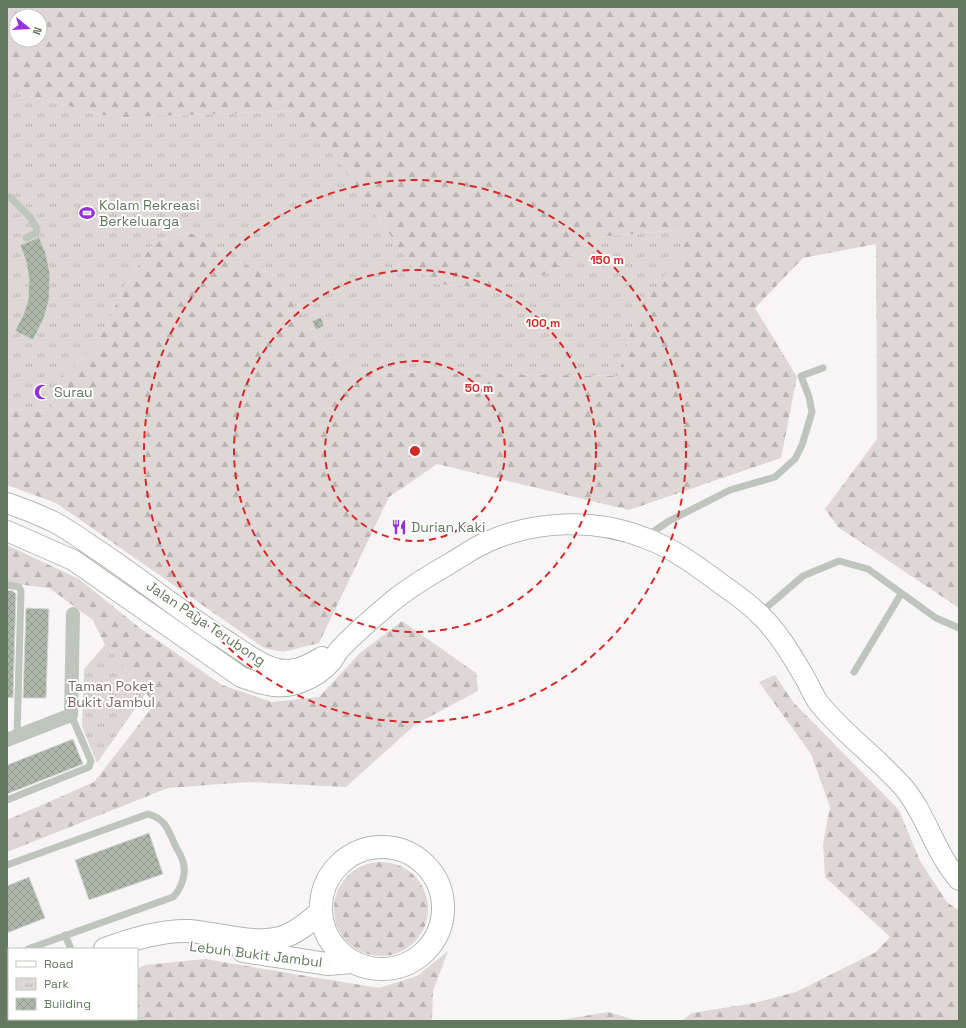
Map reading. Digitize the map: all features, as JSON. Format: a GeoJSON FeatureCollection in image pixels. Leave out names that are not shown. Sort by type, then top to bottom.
{"type":"FeatureCollection","features":[{"type":"Feature","properties":{"kind":"main road","name":"Jalan Paya Terubong"},"geometry":{"type":"LineString","coordinates":[[7,503],[53,521],[110,558],[208,628],[253,658],[274,668],[291,670],[309,666],[322,657],[340,648]]}},
{"type":"Feature","properties":{"kind":"main road"},"geometry":{"type":"LineString","coordinates":[[340,648],[396,598],[485,542],[522,530],[548,526],[580,524],[615,529],[645,538],[672,550],[694,564],[759,614],[780,638],[816,699],[836,723],[886,769],[905,790],[918,811],[940,855],[959,880]]}},
{"type":"Feature","properties":{"kind":"main road","name":"Jalan Paya Terubong"},"geometry":{"type":"LineString","coordinates":[[7,531],[73,560],[211,657],[248,680],[263,685],[284,687],[303,682],[320,672],[330,663],[340,648]]}},
{"type":"Feature","properties":{"kind":"main road"},"geometry":{"type":"LineString","coordinates":[[374,847],[392,848],[410,853],[424,863],[437,879],[443,898],[443,918],[437,936],[425,952],[409,964],[390,969],[371,969],[352,962],[337,949],[326,932],[321,912],[323,894],[330,877],[342,862],[357,852],[374,847]]}},
{"type":"Feature","properties":{"kind":"main road","name":"Lebuh Bukit Jambul"},"geometry":{"type":"LineString","coordinates":[[108,948],[124,942],[157,934],[188,931],[252,940],[275,940],[288,936],[321,912]]}},
{"type":"Feature","properties":{"kind":"main road","name":"Lebuh Bukit Jambul"},"geometry":{"type":"LineString","coordinates":[[138,955],[164,947],[187,945],[220,948],[327,964],[352,962]]}},
{"type":"Feature","properties":{"kind":"street"},"geometry":{"type":"LineString","coordinates":[[12,738],[71,715],[73,614]]}},
{"type":"Feature","properties":{"kind":"lane"},"geometry":{"type":"LineString","coordinates":[[8,197],[30,217],[37,229],[36,233],[26,238]]}},
{"type":"Feature","properties":{"kind":"lane"},"geometry":{"type":"LineString","coordinates":[[645,538],[668,520],[730,490],[775,477],[795,460],[802,445],[812,412],[809,397],[801,376],[823,368]]}},
{"type":"Feature","properties":{"kind":"lane"},"geometry":{"type":"LineString","coordinates":[[759,614],[803,576],[839,561],[868,569],[936,618],[959,628]]}},
{"type":"Feature","properties":{"kind":"lane"},"geometry":{"type":"LineString","coordinates":[[7,585],[19,587],[21,591],[12,738]]}},
{"type":"Feature","properties":{"kind":"lane"},"geometry":{"type":"LineString","coordinates":[[854,672],[901,594]]}},
{"type":"Feature","properties":{"kind":"lane"},"geometry":{"type":"LineString","coordinates":[[7,800],[89,767],[91,761],[71,715]]}},
{"type":"Feature","properties":{"kind":"lane"},"geometry":{"type":"LineString","coordinates":[[7,864],[148,814],[157,817],[166,825],[184,864],[182,883],[173,897],[31,948]]}},
{"type":"Feature","properties":{"kind":"lane"},"geometry":{"type":"LineString","coordinates":[[65,935],[71,948]]}},
{"type":"Feature","properties":{"kind":"green space"},"geometry":{"type":"Polygon","coordinates":[[[7,7],[959,7],[959,608],[838,527],[825,509],[877,439],[876,244],[803,258],[755,308],[797,377],[781,458],[629,510],[437,464],[389,497],[319,643],[283,652],[264,648],[56,503],[7,485],[7,409],[50,411],[59,378],[96,347],[125,285],[155,241],[190,232],[243,264],[275,275],[322,347],[342,364],[363,372],[618,376],[634,320],[678,230],[598,237],[559,266],[544,275],[483,288],[436,284],[411,265],[374,212],[290,111],[115,118],[14,92],[7,88],[7,7]]]}},
{"type":"Feature","properties":{"kind":"green space"},"geometry":{"type":"Polygon","coordinates":[[[7,88],[14,92],[115,118],[289,111],[317,131],[411,265],[436,284],[483,288],[544,275],[559,266],[598,237],[679,230],[682,252],[642,305],[634,320],[618,376],[363,372],[342,364],[322,347],[275,275],[243,264],[189,232],[155,241],[125,285],[96,347],[59,378],[50,411],[7,409],[7,88]]]}},
{"type":"Feature","properties":{"kind":"green space"},"geometry":{"type":"Polygon","coordinates":[[[7,545],[79,579],[141,629],[222,685],[272,702],[319,697],[360,653],[402,621],[476,673],[478,691],[416,724],[346,787],[248,782],[168,788],[7,852],[7,820],[94,782],[155,704],[105,645],[93,620],[49,588],[7,583],[7,545]]]}},
{"type":"Feature","properties":{"kind":"green space","name":"Taman Poket Bukit Jambul"},"geometry":{"type":"Polygon","coordinates":[[[105,645],[146,693],[97,763],[82,726],[84,669],[105,645]]]}},
{"type":"Feature","properties":{"kind":"green space"},"geometry":{"type":"Polygon","coordinates":[[[775,675],[793,702],[899,810],[920,861],[946,901],[959,911],[959,1021],[681,1021],[692,1013],[754,1003],[796,992],[876,952],[890,937],[825,877],[823,844],[830,807],[811,754],[759,682],[775,675]]]}},
{"type":"Feature","properties":{"kind":"green space"},"geometry":{"type":"Polygon","coordinates":[[[381,862],[399,865],[415,875],[425,891],[428,909],[425,927],[415,943],[399,953],[381,956],[363,953],[347,943],[337,927],[334,909],[337,891],[347,875],[363,865],[381,862]]]}},
{"type":"Feature","properties":{"kind":"green space"},"geometry":{"type":"Polygon","coordinates":[[[448,951],[433,991],[432,1021],[7,1021],[8,1018],[8,1020],[138,1020],[138,968],[145,965],[205,959],[379,988],[417,976],[448,951]]]}},
{"type":"Feature","properties":{"kind":"green space"},"geometry":{"type":"Polygon","coordinates":[[[608,1012],[639,1021],[554,1021],[608,1012]]]}},
{"type":"Feature","properties":{"kind":"water","name":"Kolam Rekreasi Berkeluarga"},"geometry":{"type":"Polygon","coordinates":[[[78,207],[95,207],[98,214],[93,218],[78,216],[76,214],[78,207]]]}},
{"type":"Feature","properties":{"kind":"building"},"geometry":{"type":"Polygon","coordinates":[[[39,237],[46,254],[50,274],[49,300],[44,318],[33,340],[15,331],[24,313],[28,300],[29,279],[26,261],[20,245],[39,237]]]}},
{"type":"Feature","properties":{"kind":"building"},"geometry":{"type":"Polygon","coordinates":[[[321,317],[324,326],[316,330],[312,321],[321,317]]]}},
{"type":"Feature","properties":{"kind":"building"},"geometry":{"type":"Polygon","coordinates":[[[7,590],[13,591],[16,594],[13,698],[7,697],[7,590]]]}},
{"type":"Feature","properties":{"kind":"building"},"geometry":{"type":"Polygon","coordinates":[[[26,608],[49,609],[46,698],[23,698],[26,608]]]}},
{"type":"Feature","properties":{"kind":"building"},"geometry":{"type":"Polygon","coordinates":[[[73,739],[83,764],[7,794],[7,765],[73,739]]]}},
{"type":"Feature","properties":{"kind":"building"},"geometry":{"type":"Polygon","coordinates":[[[149,833],[163,874],[89,900],[75,860],[149,833]]]}},
{"type":"Feature","properties":{"kind":"building"},"geometry":{"type":"Polygon","coordinates":[[[29,877],[45,918],[7,933],[7,886],[29,877]]]}},
{"type":"Feature","properties":{"kind":"place","name":"Kolam Rekreasi Berkeluarga"},"geometry":{"type":"Point","coordinates":[87,213]}},
{"type":"Feature","properties":{"kind":"place","name":"Surau"},"geometry":{"type":"Point","coordinates":[42,392]}},
{"type":"Feature","properties":{"kind":"place","name":"Durian Kaki"},"geometry":{"type":"Point","coordinates":[399,527]}}]}
